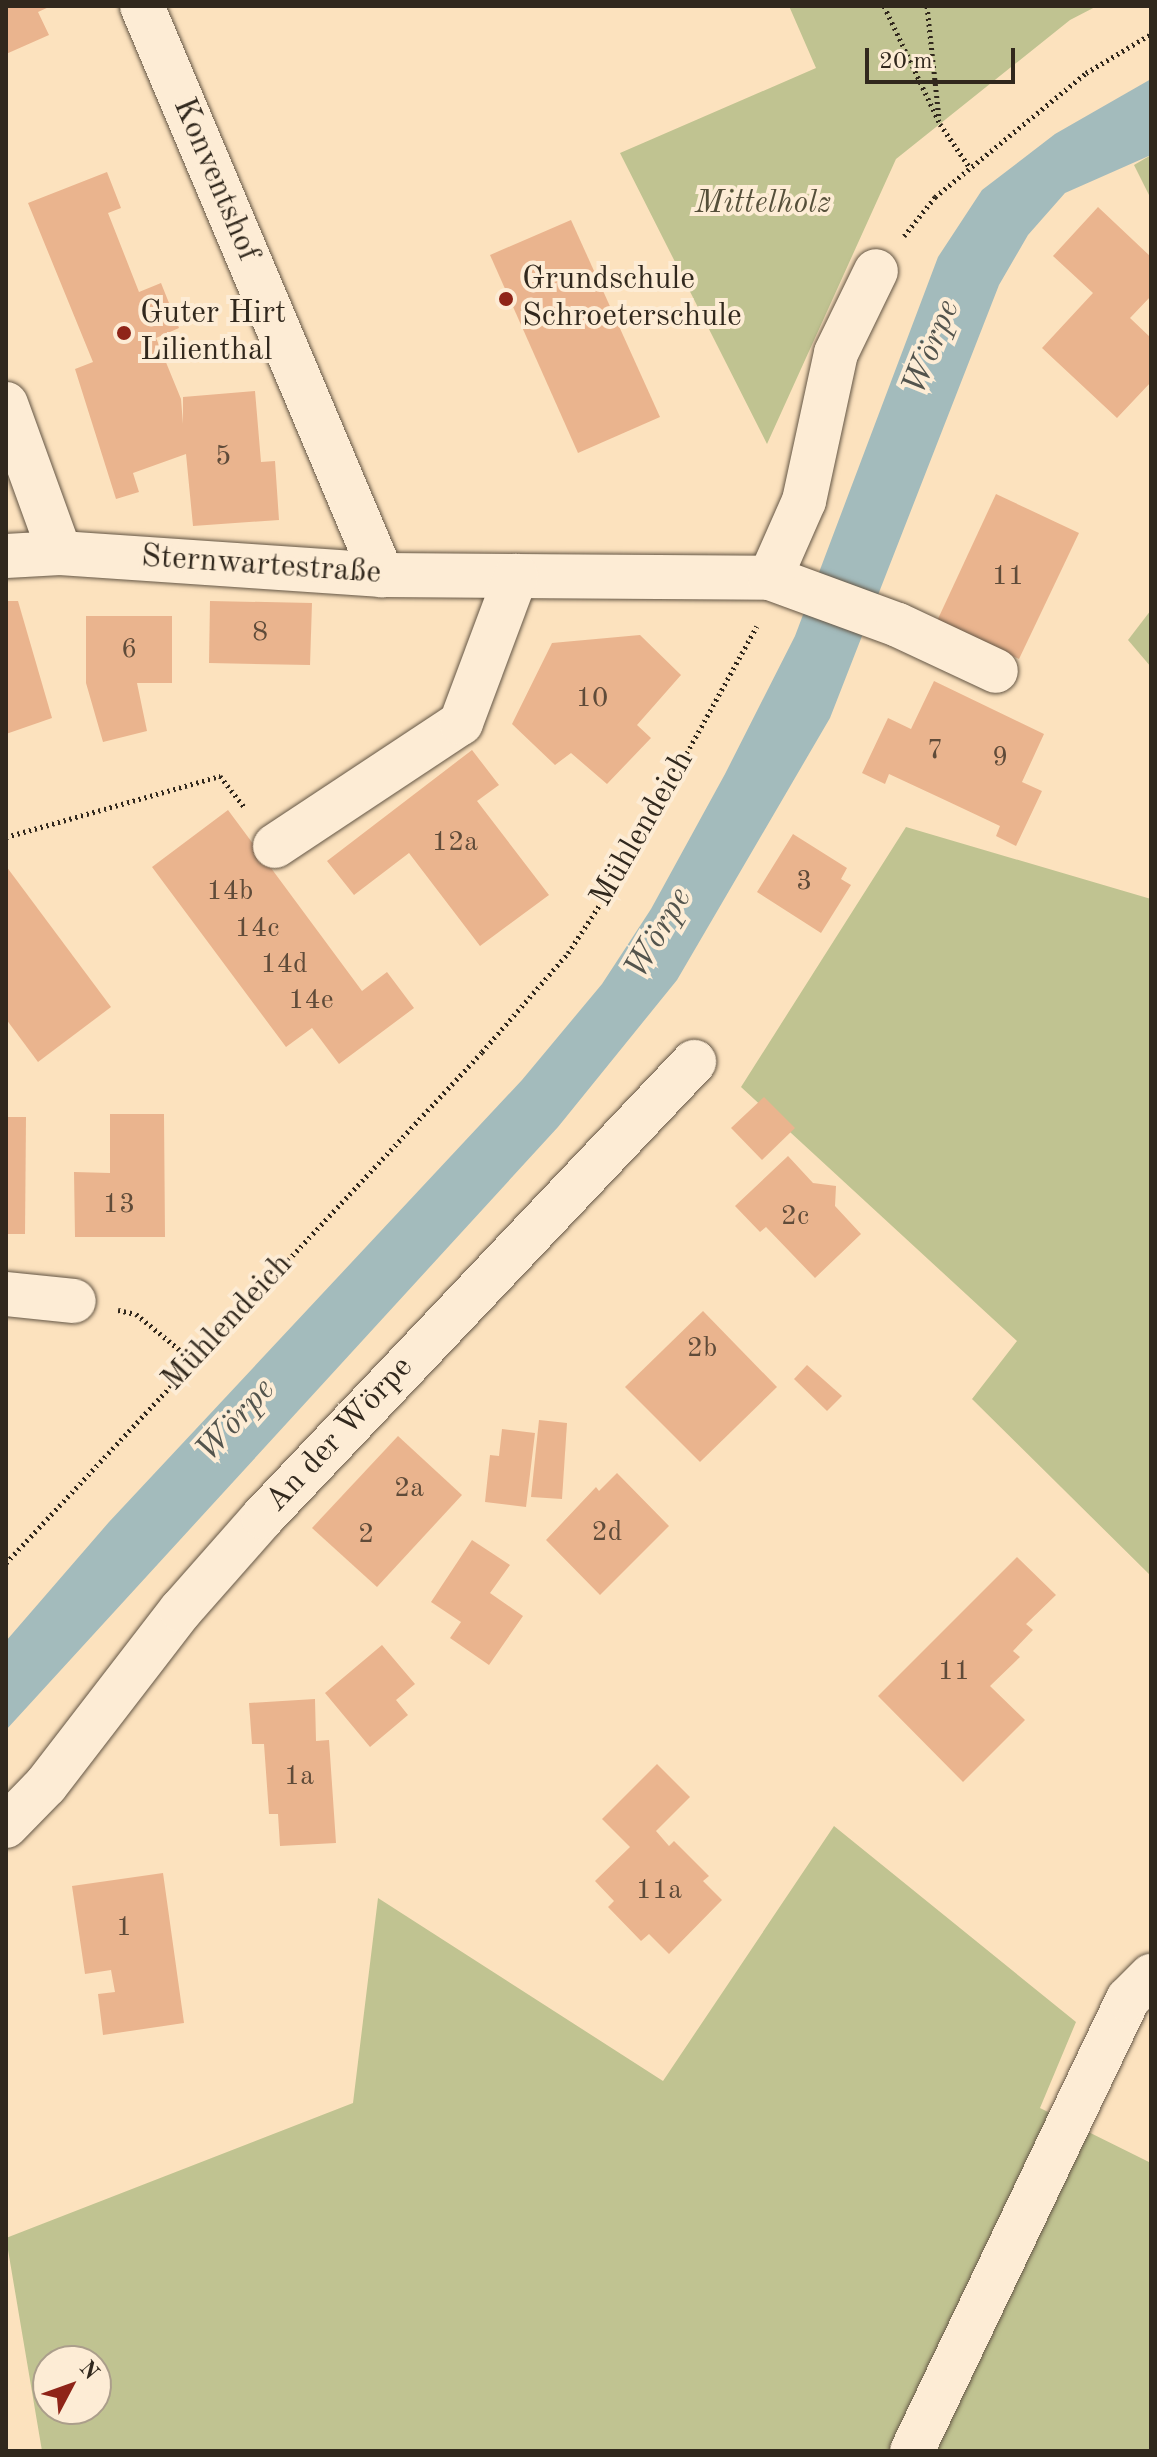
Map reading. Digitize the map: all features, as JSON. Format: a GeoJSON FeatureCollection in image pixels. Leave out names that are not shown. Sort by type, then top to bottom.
{"type":"FeatureCollection","features":[{"type":"Feature","properties":{"kind":"street","name":"Konventshof"},"geometry":{"type":"LineString","coordinates":[[142,6],[382,575]]}},
{"type":"Feature","properties":{"kind":"street"},"geometry":{"type":"LineString","coordinates":[[784,583],[836,353],[876,271]]}},
{"type":"Feature","properties":{"kind":"street"},"geometry":{"type":"LineString","coordinates":[[6,404],[60,553]]}},
{"type":"Feature","properties":{"kind":"street","name":"Sternwartestraße"},"geometry":{"type":"LineString","coordinates":[[6,556],[60,553],[382,575],[784,583],[882,619],[996,671]]}},
{"type":"Feature","properties":{"kind":"street"},"geometry":{"type":"LineString","coordinates":[[275,846],[461,723],[516,576]]}},
{"type":"Feature","properties":{"kind":"street","name":"An der Wörpe"},"geometry":{"type":"LineString","coordinates":[[6,1826],[46,1785],[181,1610],[263,1517],[694,1062]]}},
{"type":"Feature","properties":{"kind":"street"},"geometry":{"type":"LineString","coordinates":[[6,1294],[74,1301]]}},
{"type":"Feature","properties":{"kind":"street"},"geometry":{"type":"LineString","coordinates":[[912,2451],[1128,1999],[1151,1976]]}},
{"type":"Feature","properties":{"kind":"path"},"geometry":{"type":"LineString","coordinates":[[884,6],[940,124],[970,168]]}},
{"type":"Feature","properties":{"kind":"path"},"geometry":{"type":"LineString","coordinates":[[927,6],[940,124]]}},
{"type":"Feature","properties":{"kind":"path"},"geometry":{"type":"LineString","coordinates":[[876,271],[935,197],[1086,73],[1151,34]]}},
{"type":"Feature","properties":{"kind":"path","name":"Mühlendeich"},"geometry":{"type":"LineString","coordinates":[[6,1563],[482,1052],[568,953],[620,874],[784,583]]}},
{"type":"Feature","properties":{"kind":"path"},"geometry":{"type":"LineString","coordinates":[[6,837],[220,776],[275,846]]}},
{"type":"Feature","properties":{"kind":"path"},"geometry":{"type":"LineString","coordinates":[[74,1301],[136,1314],[192,1360]]}},
{"type":"Feature","properties":{"kind":"green space","name":"Mittelholz"},"geometry":{"type":"Polygon","coordinates":[[[789,6],[1097,6],[1070,20],[896,159],[767,444],[620,153],[816,68],[789,6]]]}},
{"type":"Feature","properties":{"kind":"green space"},"geometry":{"type":"Polygon","coordinates":[[[1151,155],[1151,199],[1134,165],[1151,155]]]}},
{"type":"Feature","properties":{"kind":"green space"},"geometry":{"type":"Polygon","coordinates":[[[1151,610],[1151,667],[1128,640],[1151,610]]]}},
{"type":"Feature","properties":{"kind":"green space"},"geometry":{"type":"Polygon","coordinates":[[[906,827],[1151,899],[1151,1576],[972,1399],[1017,1341],[741,1087],[906,827]]]}},
{"type":"Feature","properties":{"kind":"green space"},"geometry":{"type":"Polygon","coordinates":[[[834,1826],[1076,2022],[1040,2108],[1151,2163],[1151,2451],[42,2451],[38,2425],[112,2425],[112,2345],[32,2345],[32,2392],[6,2238],[353,2103],[378,1898],[663,2081],[834,1826]]]}},
{"type":"Feature","properties":{"kind":"water","name":"Wörpe"},"geometry":{"type":"Polygon","coordinates":[[[1151,79],[1151,155],[1065,193],[1028,235],[999,285],[830,718],[677,980],[558,1127],[6,1730],[6,1641],[109,1522],[522,1080],[602,984],[651,909],[725,774],[795,636],[938,257],[982,190],[1055,134],[1151,79]]]}},
{"type":"Feature","properties":{"kind":"building"},"geometry":{"type":"Polygon","coordinates":[[[6,6],[51,6],[38,12],[49,35],[6,54],[6,6]]]}},
{"type":"Feature","properties":{"kind":"building","name":"Guter Hirt Lilienthal"},"geometry":{"type":"Polygon","coordinates":[[[107,172],[121,208],[108,213],[139,292],[161,283],[179,328],[156,338],[181,399],[183,424],[183,397],[255,391],[261,462],[275,461],[279,520],[193,526],[186,454],[133,473],[139,492],[116,499],[75,369],[93,362],[28,203],[107,172]]]}},
{"type":"Feature","properties":{"kind":"building"},"geometry":{"type":"Polygon","coordinates":[[[1098,207],[1151,257],[1151,296],[1130,318],[1151,338],[1151,382],[1117,418],[1042,348],[1093,293],[1053,256],[1098,207]]]}},
{"type":"Feature","properties":{"kind":"building"},"geometry":{"type":"Polygon","coordinates":[[[571,220],[660,417],[578,453],[490,255],[571,220]]]}},
{"type":"Feature","properties":{"kind":"building"},"geometry":{"type":"Polygon","coordinates":[[[996,494],[1079,533],[1019,659],[937,621],[996,494]]]}},
{"type":"Feature","properties":{"kind":"building"},"geometry":{"type":"Polygon","coordinates":[[[6,601],[18,601],[52,718],[6,734],[6,601]]]}},
{"type":"Feature","properties":{"kind":"building"},"geometry":{"type":"Polygon","coordinates":[[[210,601],[312,603],[310,665],[209,663],[210,601]]]}},
{"type":"Feature","properties":{"kind":"building"},"geometry":{"type":"Polygon","coordinates":[[[86,616],[172,616],[172,683],[137,683],[147,731],[103,742],[86,683],[86,616]]]}},
{"type":"Feature","properties":{"kind":"building"},"geometry":{"type":"Polygon","coordinates":[[[640,635],[681,675],[637,725],[651,738],[607,784],[571,753],[555,765],[512,724],[552,643],[640,635]]]}},
{"type":"Feature","properties":{"kind":"building"},"geometry":{"type":"Polygon","coordinates":[[[934,681],[1044,734],[1022,782],[1042,791],[1016,846],[996,836],[1000,826],[889,774],[885,784],[862,773],[888,718],[911,729],[934,681]]]}},
{"type":"Feature","properties":{"kind":"building"},"geometry":{"type":"Polygon","coordinates":[[[472,750],[499,785],[477,801],[549,895],[480,946],[409,853],[354,895],[327,861],[472,750]]]}},
{"type":"Feature","properties":{"kind":"building"},"geometry":{"type":"Polygon","coordinates":[[[228,810],[362,991],[387,972],[414,1008],[339,1064],[312,1028],[286,1047],[152,867],[228,810]]]}},
{"type":"Feature","properties":{"kind":"building"},"geometry":{"type":"Polygon","coordinates":[[[793,834],[847,868],[841,879],[851,885],[821,933],[757,892],[793,834]]]}},
{"type":"Feature","properties":{"kind":"building"},"geometry":{"type":"Polygon","coordinates":[[[6,866],[111,1007],[38,1062],[6,1019],[6,866]]]}},
{"type":"Feature","properties":{"kind":"building"},"geometry":{"type":"Polygon","coordinates":[[[764,1097],[795,1128],[762,1160],[731,1128],[764,1097]]]}},
{"type":"Feature","properties":{"kind":"building"},"geometry":{"type":"Polygon","coordinates":[[[110,1114],[164,1114],[165,1237],[75,1237],[74,1172],[110,1173],[110,1114]]]}},
{"type":"Feature","properties":{"kind":"building"},"geometry":{"type":"Polygon","coordinates":[[[6,1117],[26,1117],[25,1234],[6,1234],[6,1117]]]}},
{"type":"Feature","properties":{"kind":"building"},"geometry":{"type":"Polygon","coordinates":[[[788,1156],[813,1183],[836,1186],[835,1206],[861,1234],[815,1278],[766,1227],[760,1232],[735,1206],[788,1156]]]}},
{"type":"Feature","properties":{"kind":"building"},"geometry":{"type":"Polygon","coordinates":[[[703,1311],[777,1387],[700,1462],[625,1387],[703,1311]]]}},
{"type":"Feature","properties":{"kind":"building"},"geometry":{"type":"Polygon","coordinates":[[[807,1365],[842,1396],[827,1411],[794,1379],[807,1365]]]}},
{"type":"Feature","properties":{"kind":"building"},"geometry":{"type":"Polygon","coordinates":[[[539,1420],[567,1423],[562,1499],[531,1497],[539,1420]]]}},
{"type":"Feature","properties":{"kind":"building"},"geometry":{"type":"Polygon","coordinates":[[[502,1429],[535,1433],[526,1507],[485,1502],[490,1455],[499,1456],[502,1429]]]}},
{"type":"Feature","properties":{"kind":"building"},"geometry":{"type":"Polygon","coordinates":[[[398,1436],[462,1495],[377,1587],[312,1528],[398,1436]]]}},
{"type":"Feature","properties":{"kind":"building"},"geometry":{"type":"Polygon","coordinates":[[[617,1473],[669,1526],[600,1595],[546,1540],[596,1487],[599,1491],[617,1473]]]}},
{"type":"Feature","properties":{"kind":"building"},"geometry":{"type":"Polygon","coordinates":[[[472,1540],[510,1565],[490,1593],[523,1616],[489,1665],[450,1638],[461,1622],[431,1602],[472,1540]]]}},
{"type":"Feature","properties":{"kind":"building"},"geometry":{"type":"Polygon","coordinates":[[[1017,1557],[1056,1595],[1026,1624],[1033,1630],[1013,1651],[1020,1657],[990,1686],[1025,1720],[963,1782],[878,1696],[1017,1557]]]}},
{"type":"Feature","properties":{"kind":"building"},"geometry":{"type":"Polygon","coordinates":[[[382,1645],[415,1684],[396,1700],[408,1715],[370,1747],[325,1693],[382,1645]]]}},
{"type":"Feature","properties":{"kind":"building"},"geometry":{"type":"Polygon","coordinates":[[[315,1699],[316,1741],[329,1740],[336,1843],[280,1846],[278,1814],[269,1814],[264,1744],[252,1744],[249,1703],[315,1699]]]}},
{"type":"Feature","properties":{"kind":"building"},"geometry":{"type":"Polygon","coordinates":[[[657,1764],[690,1797],[656,1831],[669,1846],[674,1841],[709,1876],[703,1881],[722,1900],[669,1954],[649,1934],[641,1941],[608,1907],[614,1901],[595,1881],[630,1847],[602,1819],[657,1764]]]}},
{"type":"Feature","properties":{"kind":"building"},"geometry":{"type":"Polygon","coordinates":[[[163,1873],[184,2023],[103,2035],[98,1994],[115,1992],[111,1970],[85,1974],[72,1886],[163,1873]]]}},
{"type":"Feature","properties":{"kind":"place","name":"Grundschule Schroeterschule"},"geometry":{"type":"Point","coordinates":[506,299]}},
{"type":"Feature","properties":{"kind":"place","name":"Guter Hirt Lilienthal"},"geometry":{"type":"Point","coordinates":[124,333]}}]}
